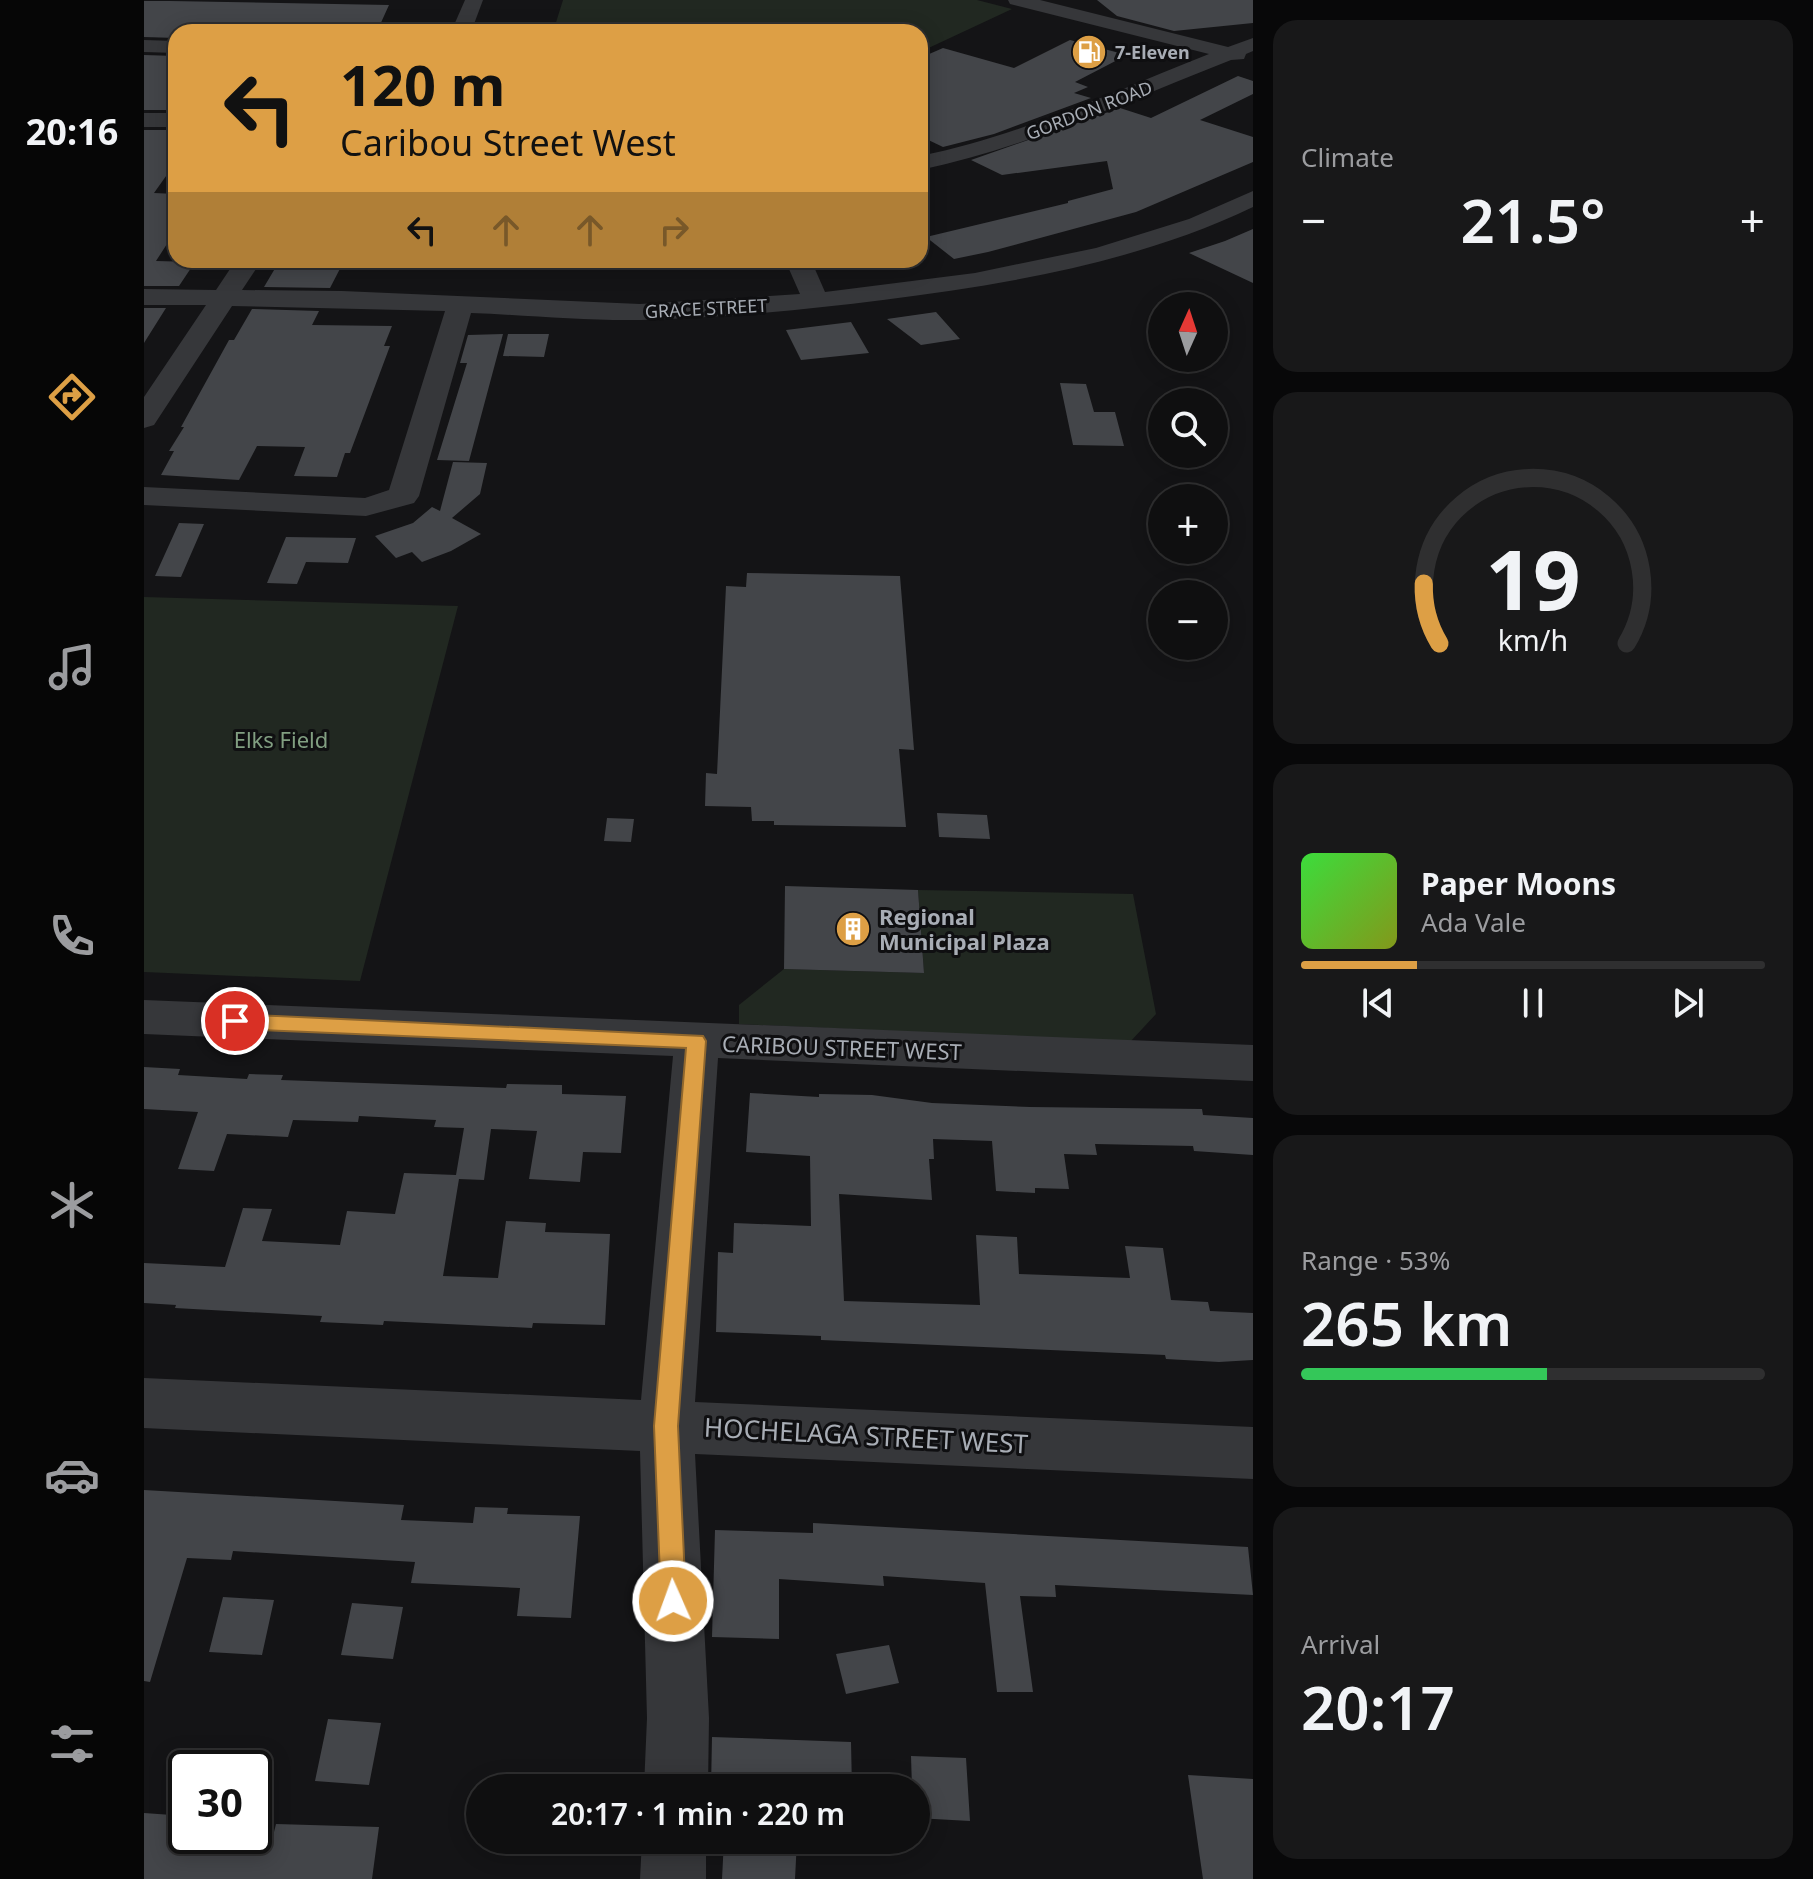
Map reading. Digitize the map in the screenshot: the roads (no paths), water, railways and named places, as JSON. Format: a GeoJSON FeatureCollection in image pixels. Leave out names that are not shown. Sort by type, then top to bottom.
{"type":"FeatureCollection","features":[{"type":"Feature","properties":{"kind":"street"},"geometry":{"type":"LineString","coordinates":[[464,24],[474,0]]}},
{"type":"Feature","properties":{"kind":"street"},"geometry":{"type":"LineString","coordinates":[[1017,0],[1253,60]]}},
{"type":"Feature","properties":{"kind":"street","name":"GORDON ROAD"},"geometry":{"type":"LineString","coordinates":[[928,161],[1007,142],[1096,110],[1253,44]]}},
{"type":"Feature","properties":{"kind":"street"},"geometry":{"type":"LineString","coordinates":[[144,46],[168,47]]}},
{"type":"Feature","properties":{"kind":"street"},"geometry":{"type":"LineString","coordinates":[[144,120],[168,120]]}},
{"type":"Feature","properties":{"kind":"street","name":"GRACE STREET"},"geometry":{"type":"LineString","coordinates":[[144,297],[342,299],[640,312],[816,301],[975,281],[1101,254],[1198,224],[1253,198]]}},
{"type":"Feature","properties":{"kind":"street"},"geometry":{"type":"LineString","coordinates":[[144,419],[244,268]]}},
{"type":"Feature","properties":{"kind":"street"},"geometry":{"type":"LineString","coordinates":[[802,268],[816,301]]}},
{"type":"Feature","properties":{"kind":"street"},"geometry":{"type":"LineString","coordinates":[[144,496],[366,507],[403,496],[460,305]]}},
{"type":"Feature","properties":{"kind":"street","name":"CARIBOU STREET WEST"},"geometry":{"type":"LineString","coordinates":[[144,1017],[1253,1063]]}},
{"type":"Feature","properties":{"kind":"street"},"geometry":{"type":"LineString","coordinates":[[676,1774],[678,1718],[666,1426],[697,1041]]}},
{"type":"Feature","properties":{"kind":"street","name":"HOCHELAGA STREET WEST"},"geometry":{"type":"LineString","coordinates":[[144,1403],[1253,1453]]}},
{"type":"Feature","properties":{"kind":"street"},"geometry":{"type":"LineString","coordinates":[[673,1879],[674,1854]]}},
{"type":"Feature","properties":{"kind":"place","name":"7-Eleven"},"geometry":{"type":"Point","coordinates":[1089,52]}},
{"type":"Feature","properties":{"kind":"place","name":"Regional Municipal Plaza"},"geometry":{"type":"Point","coordinates":[853,929]}},
{"type":"Feature","properties":{"kind":"park label","name":"Elks Field"},"geometry":{"type":"Point","coordinates":[281,739]}}]}
